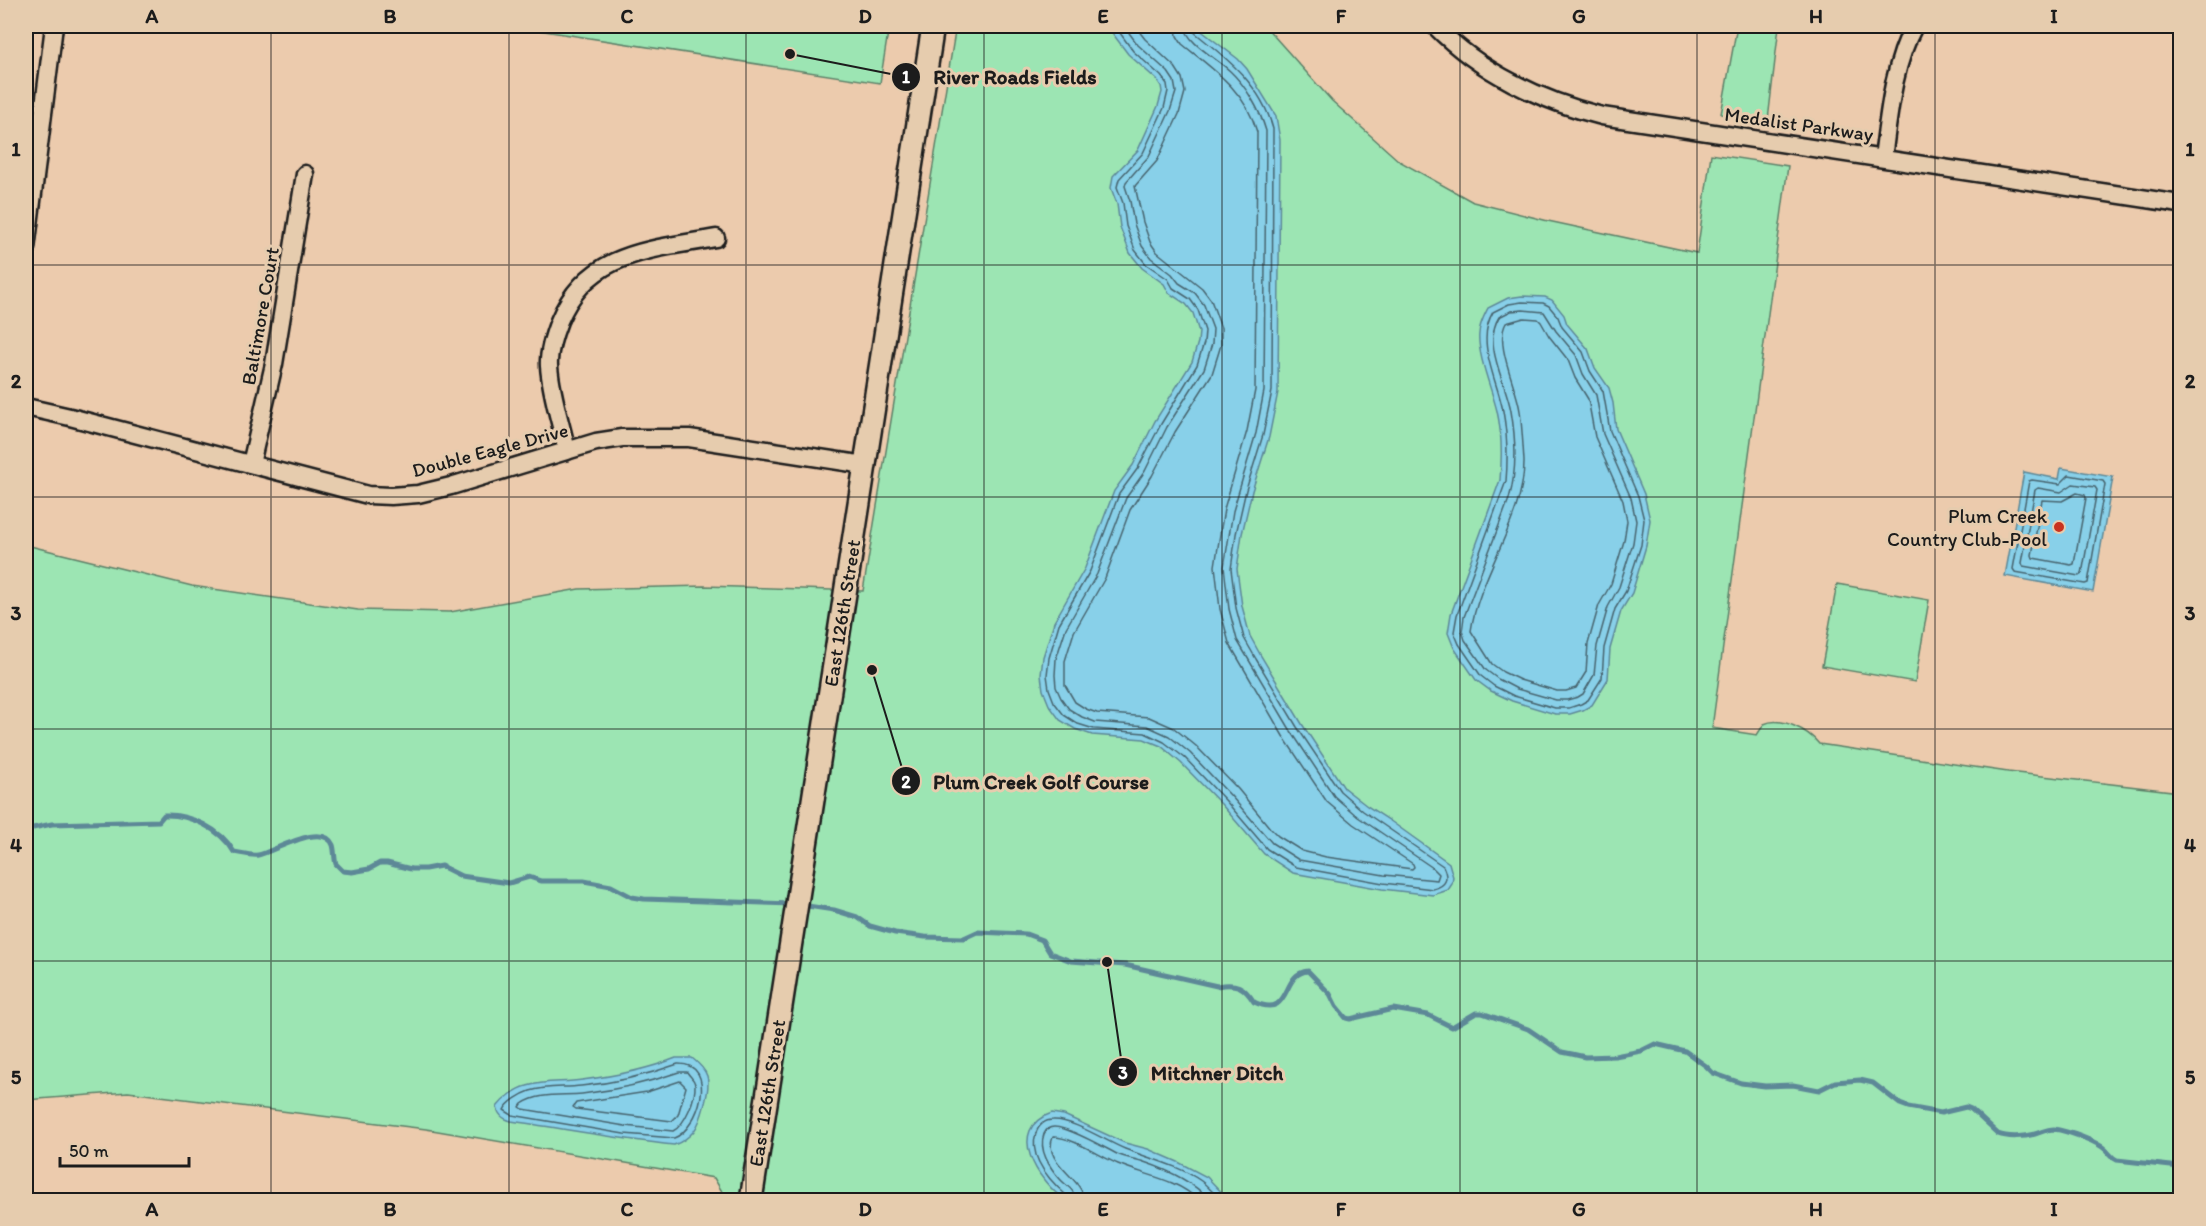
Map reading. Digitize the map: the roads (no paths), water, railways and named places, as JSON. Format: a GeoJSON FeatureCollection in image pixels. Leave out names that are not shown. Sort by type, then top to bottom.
{"type":"FeatureCollection","features":[{"type":"Feature","properties":{"kind":"street"},"geometry":{"type":"LineString","coordinates":[[26,249],[54,26]]}},
{"type":"Feature","properties":{"kind":"street","name":"East 126th Street"},"geometry":{"type":"LineString","coordinates":[[751,1200],[933,26]]}},
{"type":"Feature","properties":{"kind":"street","name":"Medalist Parkway"},"geometry":{"type":"LineString","coordinates":[[1435,26],[1476,60],[1504,77],[1552,101],[1602,116],[2181,204]]}},
{"type":"Feature","properties":{"kind":"street"},"geometry":{"type":"LineString","coordinates":[[1883,158],[1896,81],[1914,26]]}},
{"type":"Feature","properties":{"kind":"street","name":"Baltimore Court"},"geometry":{"type":"LineString","coordinates":[[251,465],[274,364],[305,174]]}},
{"type":"Feature","properties":{"kind":"street"},"geometry":{"type":"LineString","coordinates":[[567,451],[548,363],[554,334],[563,311],[592,275],[610,263],[635,253],[716,238]]}},
{"type":"Feature","properties":{"kind":"street","name":"Double Eagle Drive"},"geometry":{"type":"LineString","coordinates":[[26,407],[368,495],[418,494],[596,442],[622,438],[689,438],[865,465]]}},
{"type":"Feature","properties":{"kind":"water"},"geometry":{"type":"Polygon","coordinates":[[[1107,26],[1195,26],[1238,59],[1247,69],[1276,116],[1280,140],[1278,392],[1269,437],[1252,491],[1242,534],[1237,569],[1242,606],[1250,636],[1261,656],[1344,788],[1449,863],[1453,877],[1448,890],[1433,895],[1382,889],[1293,873],[1264,854],[1222,805],[1161,746],[1144,739],[1092,735],[1075,729],[1060,720],[1049,705],[1043,690],[1041,675],[1043,657],[1054,622],[1085,568],[1114,491],[1133,465],[1155,421],[1192,362],[1199,332],[1193,313],[1186,304],[1169,293],[1164,284],[1142,268],[1130,253],[1120,227],[1117,204],[1111,188],[1113,176],[1138,150],[1162,92],[1157,80],[1128,54],[1107,26]]]}},
{"type":"Feature","properties":{"kind":"water"},"geometry":{"type":"Polygon","coordinates":[[[1545,297],[1552,300],[1564,315],[1567,324],[1588,349],[1595,368],[1609,388],[1616,429],[1644,494],[1650,520],[1646,546],[1632,593],[1621,611],[1610,649],[1608,679],[1592,705],[1570,714],[1555,714],[1512,701],[1491,691],[1476,680],[1454,648],[1448,633],[1451,614],[1500,480],[1500,428],[1480,352],[1480,327],[1488,308],[1508,298],[1545,297]]]}},
{"type":"Feature","properties":{"kind":"water","name":"Plum Creek Country Club-Pool"},"geometry":{"type":"Polygon","coordinates":[[[2061,468],[2113,477],[2093,592],[2005,576],[2024,472],[2059,479],[2061,468]]]}},
{"type":"Feature","properties":{"kind":"water"},"geometry":{"type":"Polygon","coordinates":[[[676,1058],[692,1058],[705,1071],[708,1088],[697,1127],[687,1138],[674,1145],[511,1121],[498,1112],[497,1107],[507,1097],[527,1086],[618,1074],[676,1058]]]}},
{"type":"Feature","properties":{"kind":"water"},"geometry":{"type":"Polygon","coordinates":[[[1052,1113],[1064,1115],[1125,1143],[1148,1149],[1178,1162],[1207,1177],[1229,1200],[1065,1200],[1055,1192],[1036,1169],[1030,1156],[1028,1143],[1030,1131],[1038,1121],[1052,1113]]]}},
{"type":"Feature","properties":{"kind":"waterway"},"geometry":{"type":"LineString","coordinates":[[26,827],[52,824],[159,821],[164,815],[174,815],[204,825],[221,836],[234,852],[249,855],[265,853],[309,837],[327,838],[333,845],[336,864],[343,871],[369,869],[380,863],[411,869],[441,866],[461,876],[509,883],[529,877],[541,881],[584,881],[611,886],[632,897],[644,899],[792,904]]}},
{"type":"Feature","properties":{"kind":"waterway"},"geometry":{"type":"LineString","coordinates":[[801,905],[834,910],[857,917],[870,926],[895,933],[925,937],[964,938],[977,932],[1026,934],[1042,940],[1050,953],[1071,961],[1125,965],[1217,986],[1234,985],[1247,992],[1254,1002],[1266,1006],[1275,1005],[1281,1001],[1293,979],[1308,971],[1330,994],[1346,1018],[1350,1019],[1393,1009],[1428,1015],[1452,1027],[1476,1013],[1482,1013],[1528,1029],[1562,1052],[1585,1057],[1615,1056],[1641,1051],[1655,1044],[1685,1051],[1713,1073],[1741,1083],[1765,1086],[1793,1085],[1819,1090],[1835,1082],[1860,1080],[1873,1083],[1900,1104],[1908,1107],[1941,1113],[1966,1107],[1998,1134],[2011,1137],[2026,1136],[2054,1129],[2096,1143],[2117,1160],[2180,1167]]}},
{"type":"Feature","properties":{"kind":"place","name":"River Roads Fields"},"geometry":{"type":"Point","coordinates":[790,54]}},
{"type":"Feature","properties":{"kind":"place","name":"Plum Creek Country Club-Pool"},"geometry":{"type":"Point","coordinates":[2059,527]}},
{"type":"Feature","properties":{"kind":"place","name":"Plum Creek Golf Course"},"geometry":{"type":"Point","coordinates":[872,670]}},
{"type":"Feature","properties":{"kind":"place","name":"Mitchner Ditch"},"geometry":{"type":"Point","coordinates":[1107,962]}}]}
